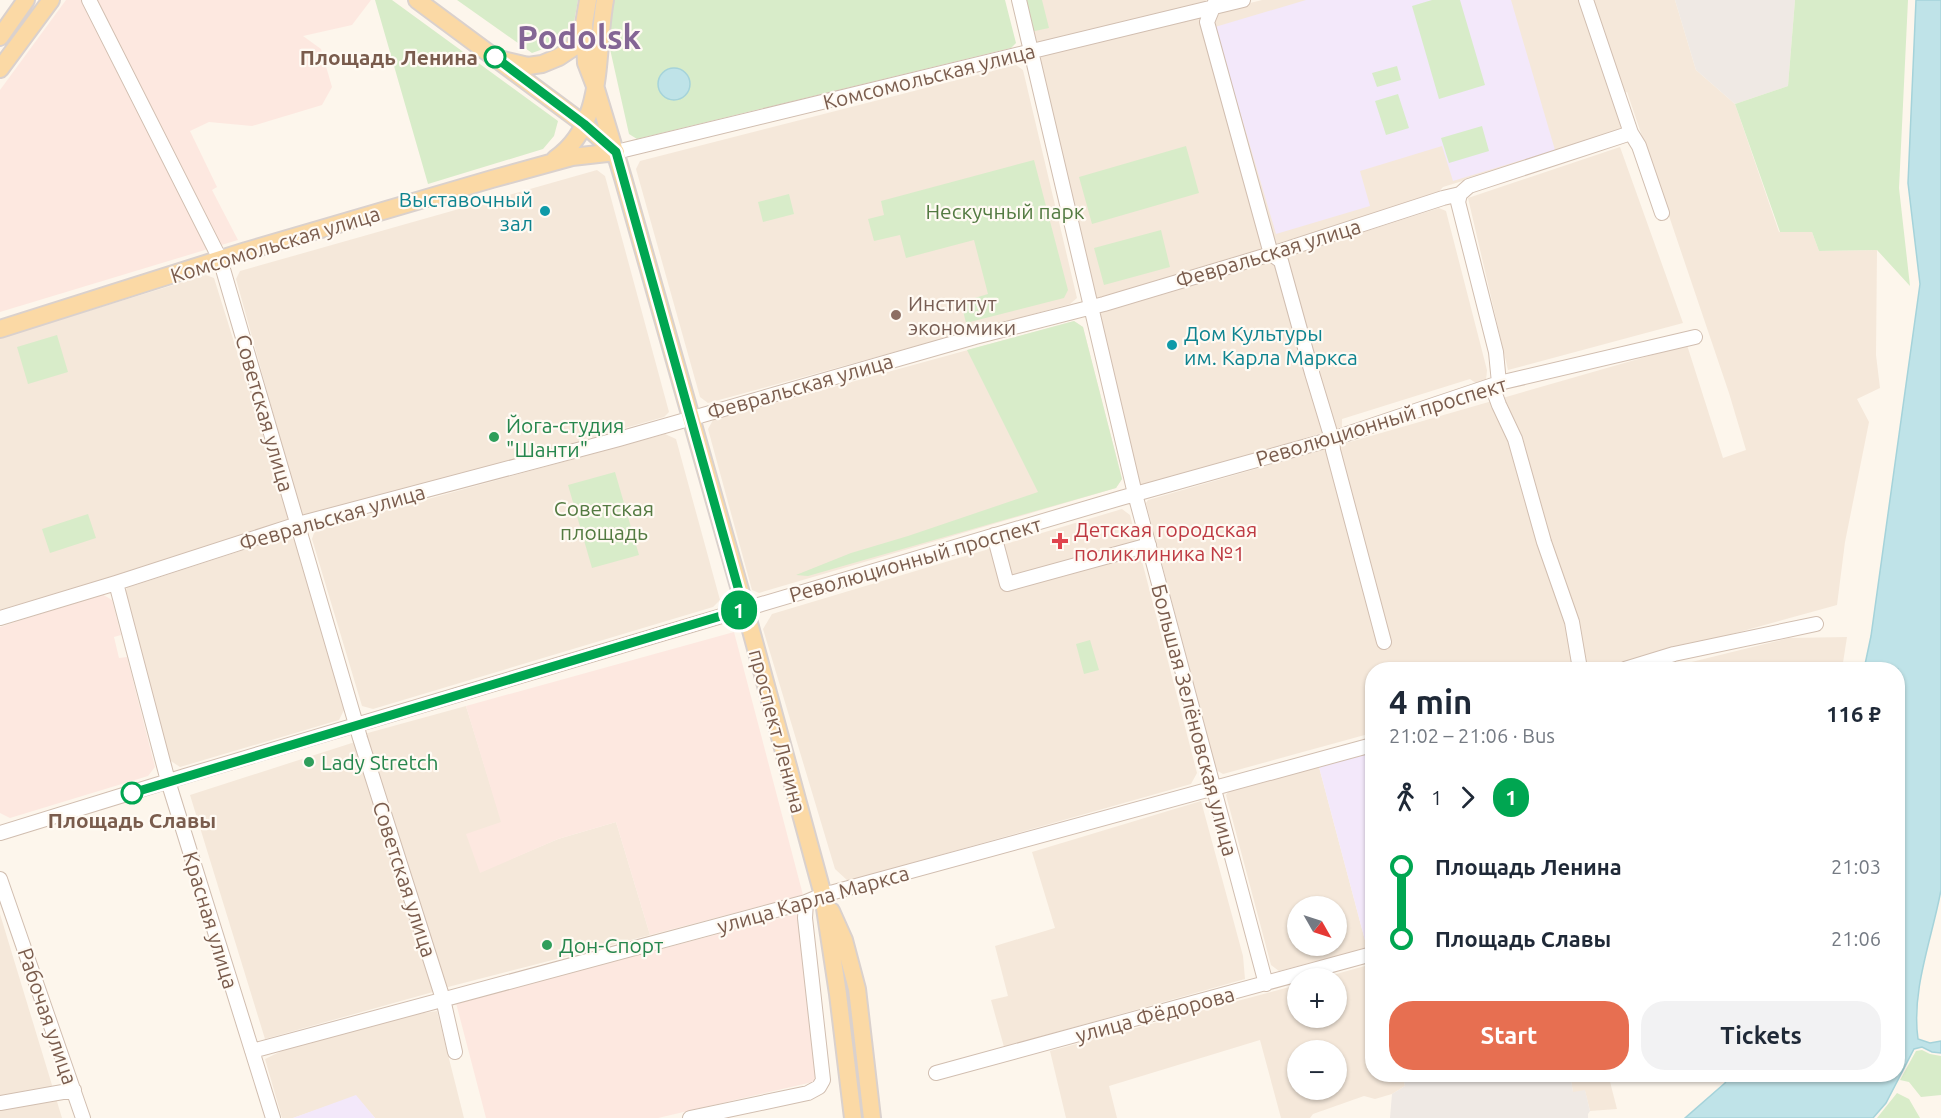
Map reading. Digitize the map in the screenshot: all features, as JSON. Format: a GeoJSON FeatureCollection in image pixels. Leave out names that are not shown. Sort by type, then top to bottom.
{"type":"FeatureCollection","features":[{"type":"Feature","properties":{"kind":"main road"},"geometry":{"type":"LineString","coordinates":[[0,37],[26,0]]}},
{"type":"Feature","properties":{"kind":"main road"},"geometry":{"type":"LineString","coordinates":[[0,69],[51,0]]}},
{"type":"Feature","properties":{"kind":"main road"},"geometry":{"type":"LineString","coordinates":[[417,0],[584,124],[616,152]]}},
{"type":"Feature","properties":{"kind":"main road"},"geometry":{"type":"LineString","coordinates":[[588,0],[584,24],[586,63],[616,152]]}},
{"type":"Feature","properties":{"kind":"main road"},"geometry":{"type":"LineString","coordinates":[[551,162],[566,152],[584,124],[594,100],[600,26],[605,0]]}},
{"type":"Feature","properties":{"kind":"main road"},"geometry":{"type":"LineString","coordinates":[[497,58],[528,66],[542,64],[574,47],[584,24]]}},
{"type":"Feature","properties":{"kind":"main road","name":"Комсомольская улица"},"geometry":{"type":"LineString","coordinates":[[0,329],[220,260],[551,162],[616,152]]}},
{"type":"Feature","properties":{"kind":"main road","name":"проспект Ленина"},"geometry":{"type":"LineString","coordinates":[[616,152],[823,895],[853,1118]]}},
{"type":"Feature","properties":{"kind":"main road","name":"проспект Ленина"},"geometry":{"type":"LineString","coordinates":[[823,895],[844,940],[857,988],[872,1118]]}},
{"type":"Feature","properties":{"kind":"street","name":"Советская улица"},"geometry":{"type":"LineString","coordinates":[[89,0],[220,260],[356,724],[443,999],[455,1052]]}},
{"type":"Feature","properties":{"kind":"street","name":"Большая Зелёновская улица"},"geometry":{"type":"LineString","coordinates":[[1018,0],[1135,494],[1266,984]]}},
{"type":"Feature","properties":{"kind":"street","name":"Комсомольская улица"},"geometry":{"type":"LineString","coordinates":[[616,152],[1214,4],[1243,0]]}},
{"type":"Feature","properties":{"kind":"street"},"geometry":{"type":"LineString","coordinates":[[1586,0],[1631,133],[1639,146],[1662,213]]}},
{"type":"Feature","properties":{"kind":"street"},"geometry":{"type":"LineString","coordinates":[[1214,4],[1207,22],[1271,254],[1281,261],[1311,374],[1332,439],[1384,642]]}},
{"type":"Feature","properties":{"kind":"street","name":"Февральская улица"},"geometry":{"type":"LineString","coordinates":[[0,618],[298,524],[619,439],[975,337],[1091,307],[1271,254],[1460,194],[1469,186],[1631,133]]}},
{"type":"Feature","properties":{"kind":"street"},"geometry":{"type":"LineString","coordinates":[[1460,194],[1458,202],[1496,352],[1499,383],[1495,394],[1515,439],[1544,542],[1572,622],[1579,662]]}},
{"type":"Feature","properties":{"kind":"street","name":"Революционный проспект"},"geometry":{"type":"LineString","coordinates":[[0,833],[356,724],[994,535],[1332,439],[1499,383],[1695,337]]}},
{"type":"Feature","properties":{"kind":"street"},"geometry":{"type":"LineString","coordinates":[[994,535],[1008,584],[1149,545]]}},
{"type":"Feature","properties":{"kind":"street","name":"Красная улица"},"geometry":{"type":"LineString","coordinates":[[116,583],[168,781],[273,1118]]}},
{"type":"Feature","properties":{"kind":"street"},"geometry":{"type":"LineString","coordinates":[[1647,662],[1674,654],[1816,624]]}},
{"type":"Feature","properties":{"kind":"street","name":"улица Карла Маркса"},"geometry":{"type":"LineString","coordinates":[[252,1051],[806,902],[823,895],[1365,747]]}},
{"type":"Feature","properties":{"kind":"street","name":"Рабочая улица"},"geometry":{"type":"LineString","coordinates":[[0,879],[83,1118]]}},
{"type":"Feature","properties":{"kind":"street"},"geometry":{"type":"LineString","coordinates":[[690,1118],[808,1093],[819,1087],[823,1080],[805,918],[806,902]]}},
{"type":"Feature","properties":{"kind":"street","name":"улица Фёдорова"},"geometry":{"type":"LineString","coordinates":[[936,1073],[1365,956]]}},
{"type":"Feature","properties":{"kind":"street"},"geometry":{"type":"LineString","coordinates":[[0,1103],[74,1090]]}},
{"type":"Feature","properties":{"kind":"shaded area"},"geometry":{"type":"Polygon","coordinates":[[[66,0],[371,0],[352,25],[303,36],[321,49],[332,87],[322,105],[252,126],[209,122],[190,131],[217,187],[212,190],[238,240],[0,312],[0,90],[66,0]]]}},
{"type":"Feature","properties":{"kind":"shaded area"},"geometry":{"type":"Polygon","coordinates":[[[1022,0],[1223,0],[1033,47],[1022,0]]]}},
{"type":"Feature","properties":{"kind":"shaded area"},"geometry":{"type":"Polygon","coordinates":[[[1262,0],[1675,0],[1696,70],[1735,104],[1779,232],[1812,232],[1819,251],[1877,250],[1876,355],[1880,388],[1857,399],[1869,422],[1845,542],[1837,605],[1630,662],[1365,662],[1365,735],[1223,774],[1216,770],[1146,503],[1148,500],[1687,345],[1723,458],[1746,450],[1729,393],[1627,92],[1619,95],[1622,132],[1443,187],[1435,196],[1279,243],[1262,253],[1098,299],[1090,294],[1038,57],[1262,0]]]}},
{"type":"Feature","properties":{"kind":"shaded area"},"geometry":{"type":"Polygon","coordinates":[[[1306,0],[1511,0],[1555,150],[1453,181],[1442,146],[1360,171],[1370,206],[1276,234],[1215,27],[1306,0]]]}},
{"type":"Feature","properties":{"kind":"shaded area"},"geometry":{"type":"Polygon","coordinates":[[[1675,0],[1795,0],[1788,86],[1735,104],[1696,70],[1675,0]]]}},
{"type":"Feature","properties":{"kind":"shaded area"},"geometry":{"type":"Polygon","coordinates":[[[1016,65],[1023,70],[1077,298],[1070,304],[708,403],[700,397],[636,169],[640,161],[1016,65]]]}},
{"type":"Feature","properties":{"kind":"shaded area"},"geometry":{"type":"Polygon","coordinates":[[[1620,147],[1683,323],[1508,370],[1468,198],[1620,147]]]}},
{"type":"Feature","properties":{"kind":"shaded area"},"geometry":{"type":"Polygon","coordinates":[[[597,170],[605,176],[669,412],[664,417],[308,518],[301,514],[236,279],[240,271],[597,170]]]}},
{"type":"Feature","properties":{"kind":"shaded area"},"geometry":{"type":"Polygon","coordinates":[[[1439,208],[1446,211],[1487,370],[1486,381],[1477,384],[1470,379],[1342,419],[1342,427],[1143,487],[1137,484],[1094,311],[1267,263],[1439,208]]]}},
{"type":"Feature","properties":{"kind":"shaded area"},"geometry":{"type":"Polygon","coordinates":[[[206,275],[214,278],[289,518],[286,525],[0,610],[0,338],[206,275]]]}},
{"type":"Feature","properties":{"kind":"shaded area"},"geometry":{"type":"Polygon","coordinates":[[[1074,321],[1083,327],[1122,479],[1116,488],[759,593],[752,590],[708,429],[713,420],[1074,321]]]}},
{"type":"Feature","properties":{"kind":"shaded area"},"geometry":{"type":"Polygon","coordinates":[[[665,434],[676,439],[720,600],[713,607],[373,709],[362,706],[312,539],[315,530],[665,434]]]}},
{"type":"Feature","properties":{"kind":"shaded area"},"geometry":{"type":"Polygon","coordinates":[[[1122,509],[1130,515],[1197,773],[1191,784],[848,881],[835,869],[763,629],[772,614],[1122,509]]]}},
{"type":"Feature","properties":{"kind":"shaded area"},"geometry":{"type":"Polygon","coordinates":[[[287,536],[297,541],[345,708],[339,720],[180,767],[168,759],[124,594],[127,588],[287,536]]]}},
{"type":"Feature","properties":{"kind":"shaded area"},"geometry":{"type":"Polygon","coordinates":[[[102,594],[112,600],[121,635],[114,637],[119,658],[127,657],[155,767],[148,776],[10,818],[0,813],[0,627],[102,594]]]}},
{"type":"Feature","properties":{"kind":"shaded area"},"geometry":{"type":"Polygon","coordinates":[[[734,632],[803,895],[650,935],[616,822],[558,839],[480,873],[466,834],[501,822],[466,706],[734,632]]]}},
{"type":"Feature","properties":{"kind":"shaded area"},"geometry":{"type":"Polygon","coordinates":[[[1847,637],[1843,662],[1691,662],[1789,638],[1847,637]]]}},
{"type":"Feature","properties":{"kind":"shaded area"},"geometry":{"type":"Polygon","coordinates":[[[466,706],[502,823],[480,872],[558,839],[616,822],[650,935],[444,988],[364,734],[466,706]]]}},
{"type":"Feature","properties":{"kind":"shaded area"},"geometry":{"type":"Polygon","coordinates":[[[355,742],[433,992],[265,1039],[190,795],[355,742]]]}},
{"type":"Feature","properties":{"kind":"shaded area"},"geometry":{"type":"Polygon","coordinates":[[[1365,754],[1365,940],[1319,767],[1365,754]]]}},
{"type":"Feature","properties":{"kind":"shaded area"},"geometry":{"type":"Polygon","coordinates":[[[1319,767],[1365,940],[1365,949],[1347,953],[1347,896],[1287,896],[1287,956],[1336,956],[1279,971],[1271,965],[1226,795],[1228,792],[1319,767]]]}},
{"type":"Feature","properties":{"kind":"shaded area"},"geometry":{"type":"Polygon","coordinates":[[[1201,801],[1243,956],[1245,979],[1004,1047],[991,1000],[1008,996],[995,946],[1055,928],[1032,852],[1201,801]]]}},
{"type":"Feature","properties":{"kind":"shaded area"},"geometry":{"type":"Polygon","coordinates":[[[798,913],[817,1081],[658,1118],[486,1118],[456,1003],[798,913]]]}},
{"type":"Feature","properties":{"kind":"shaded area"},"geometry":{"type":"Polygon","coordinates":[[[0,914],[62,1118],[0,1118],[0,914]]]}},
{"type":"Feature","properties":{"kind":"shaded area"},"geometry":{"type":"Polygon","coordinates":[[[1365,966],[1365,1082],[1404,1082],[1405,1086],[1392,1094],[1375,1099],[1364,1096],[1313,1114],[1310,1118],[1281,1118],[1260,1040],[1109,1086],[1117,1118],[1066,1118],[1050,1051],[1287,988],[1287,1028],[1347,1028],[1347,971],[1365,966]]]}},
{"type":"Feature","properties":{"kind":"shaded area"},"geometry":{"type":"Polygon","coordinates":[[[437,1011],[464,1118],[375,1118],[356,1096],[293,1118],[282,1118],[265,1059],[290,1047],[405,1016],[437,1011]]]}},
{"type":"Feature","properties":{"kind":"shaded area"},"geometry":{"type":"Polygon","coordinates":[[[1404,1082],[1571,1082],[1573,1092],[1585,1090],[1590,1111],[1588,1118],[1390,1118],[1392,1094],[1405,1086],[1404,1082]]]}},
{"type":"Feature","properties":{"kind":"shaded area"},"geometry":{"type":"Polygon","coordinates":[[[1571,1082],[1610,1082],[1617,1109],[1590,1111],[1585,1091],[1573,1093],[1571,1082]]]}},
{"type":"Feature","properties":{"kind":"shaded area"},"geometry":{"type":"Polygon","coordinates":[[[356,1095],[375,1118],[293,1118],[356,1095]]]}},
{"type":"Feature","properties":{"kind":"green space"},"geometry":{"type":"Polygon","coordinates":[[[375,0],[392,0],[558,121],[554,136],[543,149],[428,184],[375,0]]]}},
{"type":"Feature","properties":{"kind":"green space"},"geometry":{"type":"Polygon","coordinates":[[[457,0],[578,0],[571,39],[532,53],[457,0]]]}},
{"type":"Feature","properties":{"kind":"green space"},"geometry":{"type":"Polygon","coordinates":[[[612,0],[1005,0],[1016,43],[1011,48],[637,139],[629,134],[606,31],[612,0]]]}},
{"type":"Feature","properties":{"kind":"green space"},"geometry":{"type":"Polygon","coordinates":[[[1022,0],[1042,0],[1049,28],[1030,32],[1022,0]]]}},
{"type":"Feature","properties":{"kind":"green space"},"geometry":{"type":"Polygon","coordinates":[[[1432,0],[1460,0],[1485,85],[1439,99],[1412,6],[1432,0]]]}},
{"type":"Feature","properties":{"kind":"green space"},"geometry":{"type":"Polygon","coordinates":[[[1795,0],[1908,0],[1899,188],[1910,286],[1877,250],[1819,251],[1812,232],[1780,232],[1735,104],[1788,86],[1795,0]]]}},
{"type":"Feature","properties":{"kind":"green space"},"geometry":{"type":"Polygon","coordinates":[[[1397,66],[1401,80],[1377,87],[1372,73],[1397,66]]]}},
{"type":"Feature","properties":{"kind":"green space"},"geometry":{"type":"Polygon","coordinates":[[[1398,94],[1409,128],[1386,135],[1375,101],[1398,94]]]}},
{"type":"Feature","properties":{"kind":"green space"},"geometry":{"type":"Polygon","coordinates":[[[1482,126],[1489,151],[1449,163],[1441,138],[1482,126]]]}},
{"type":"Feature","properties":{"kind":"green space"},"geometry":{"type":"Polygon","coordinates":[[[1186,146],[1199,193],[1092,224],[1079,177],[1186,146]]]}},
{"type":"Feature","properties":{"kind":"green space","name":"Нескучный парк"},"geometry":{"type":"Polygon","coordinates":[[[1034,160],[1068,290],[1064,298],[966,323],[961,302],[988,294],[974,240],[906,258],[900,235],[874,241],[868,219],[884,215],[881,201],[1034,160]]]}},
{"type":"Feature","properties":{"kind":"green space"},"geometry":{"type":"Polygon","coordinates":[[[789,194],[794,214],[763,222],[758,202],[789,194]]]}},
{"type":"Feature","properties":{"kind":"green space"},"geometry":{"type":"Polygon","coordinates":[[[1161,230],[1170,267],[1104,285],[1094,248],[1161,230]]]}},
{"type":"Feature","properties":{"kind":"green space"},"geometry":{"type":"Polygon","coordinates":[[[1074,321],[1083,327],[1122,479],[1116,488],[808,576],[796,575],[851,553],[1038,492],[967,350],[1074,321]]]}},
{"type":"Feature","properties":{"kind":"green space"},"geometry":{"type":"Polygon","coordinates":[[[57,335],[68,372],[28,384],[17,347],[57,335]]]}},
{"type":"Feature","properties":{"kind":"green space","name":"Советская площадь"},"geometry":{"type":"Polygon","coordinates":[[[615,472],[639,555],[592,568],[568,485],[615,472]]]}},
{"type":"Feature","properties":{"kind":"green space"},"geometry":{"type":"Polygon","coordinates":[[[88,514],[96,538],[50,553],[42,529],[88,514]]]}},
{"type":"Feature","properties":{"kind":"green space"},"geometry":{"type":"Polygon","coordinates":[[[1090,640],[1099,670],[1084,674],[1076,644],[1090,640]]]}},
{"type":"Feature","properties":{"kind":"green space"},"geometry":{"type":"Polygon","coordinates":[[[1922,1050],[1941,1056],[1941,1095],[1921,1097],[1909,1082],[1905,1081],[1905,1071],[1916,1051],[1922,1050]]]}},
{"type":"Feature","properties":{"kind":"green space"},"geometry":{"type":"Polygon","coordinates":[[[1897,1093],[1909,1099],[1920,1118],[1877,1118],[1897,1093]]]}},
{"type":"Feature","properties":{"kind":"water"},"geometry":{"type":"Polygon","coordinates":[[[1916,0],[1941,0],[1941,890],[1920,983],[1917,1021],[1918,1039],[1930,1043],[1941,1041],[1941,1053],[1922,1047],[1914,1049],[1905,1066],[1905,662],[1865,662],[1920,284],[1908,183],[1916,0]]]}},
{"type":"Feature","properties":{"kind":"water"},"geometry":{"type":"Polygon","coordinates":[[[674,68],[685,73],[690,84],[685,95],[674,100],[663,95],[658,84],[663,73],[674,68]]]}},
{"type":"Feature","properties":{"kind":"water"},"geometry":{"type":"Polygon","coordinates":[[[1897,1082],[1886,1103],[1873,1118],[1685,1118],[1725,1083],[1897,1082]]]}},
{"type":"Feature","properties":{"kind":"bus line","name":"1"},"geometry":{"type":"LineString","coordinates":[[132,793],[744,609],[616,152],[584,124],[495,57]]}},
{"type":"Feature","properties":{"kind":"place","name":"Площадь Ленина"},"geometry":{"type":"Point","coordinates":[495,57]}},
{"type":"Feature","properties":{"kind":"place","name":"Выставочный зал"},"geometry":{"type":"Point","coordinates":[545,211]}},
{"type":"Feature","properties":{"kind":"place","name":"Институт экономики"},"geometry":{"type":"Point","coordinates":[896,315]}},
{"type":"Feature","properties":{"kind":"place","name":"Дом Культуры им. Карла Маркса"},"geometry":{"type":"Point","coordinates":[1172,345]}},
{"type":"Feature","properties":{"kind":"place","name":"Йога-студия \"Шанти\""},"geometry":{"type":"Point","coordinates":[494,437]}},
{"type":"Feature","properties":{"kind":"place","name":"Детская городская поликлиника №1"},"geometry":{"type":"Point","coordinates":[1060,541]}},
{"type":"Feature","properties":{"kind":"place","name":"Lady Stretch"},"geometry":{"type":"Point","coordinates":[309,762]}},
{"type":"Feature","properties":{"kind":"place","name":"Площадь Славы"},"geometry":{"type":"Point","coordinates":[132,793]}},
{"type":"Feature","properties":{"kind":"place","name":"Дон-Спорт"},"geometry":{"type":"Point","coordinates":[547,945]}},
{"type":"Feature","properties":{"kind":"district","name":"Podolsk"},"geometry":{"type":"Point","coordinates":[579,36]}}]}
